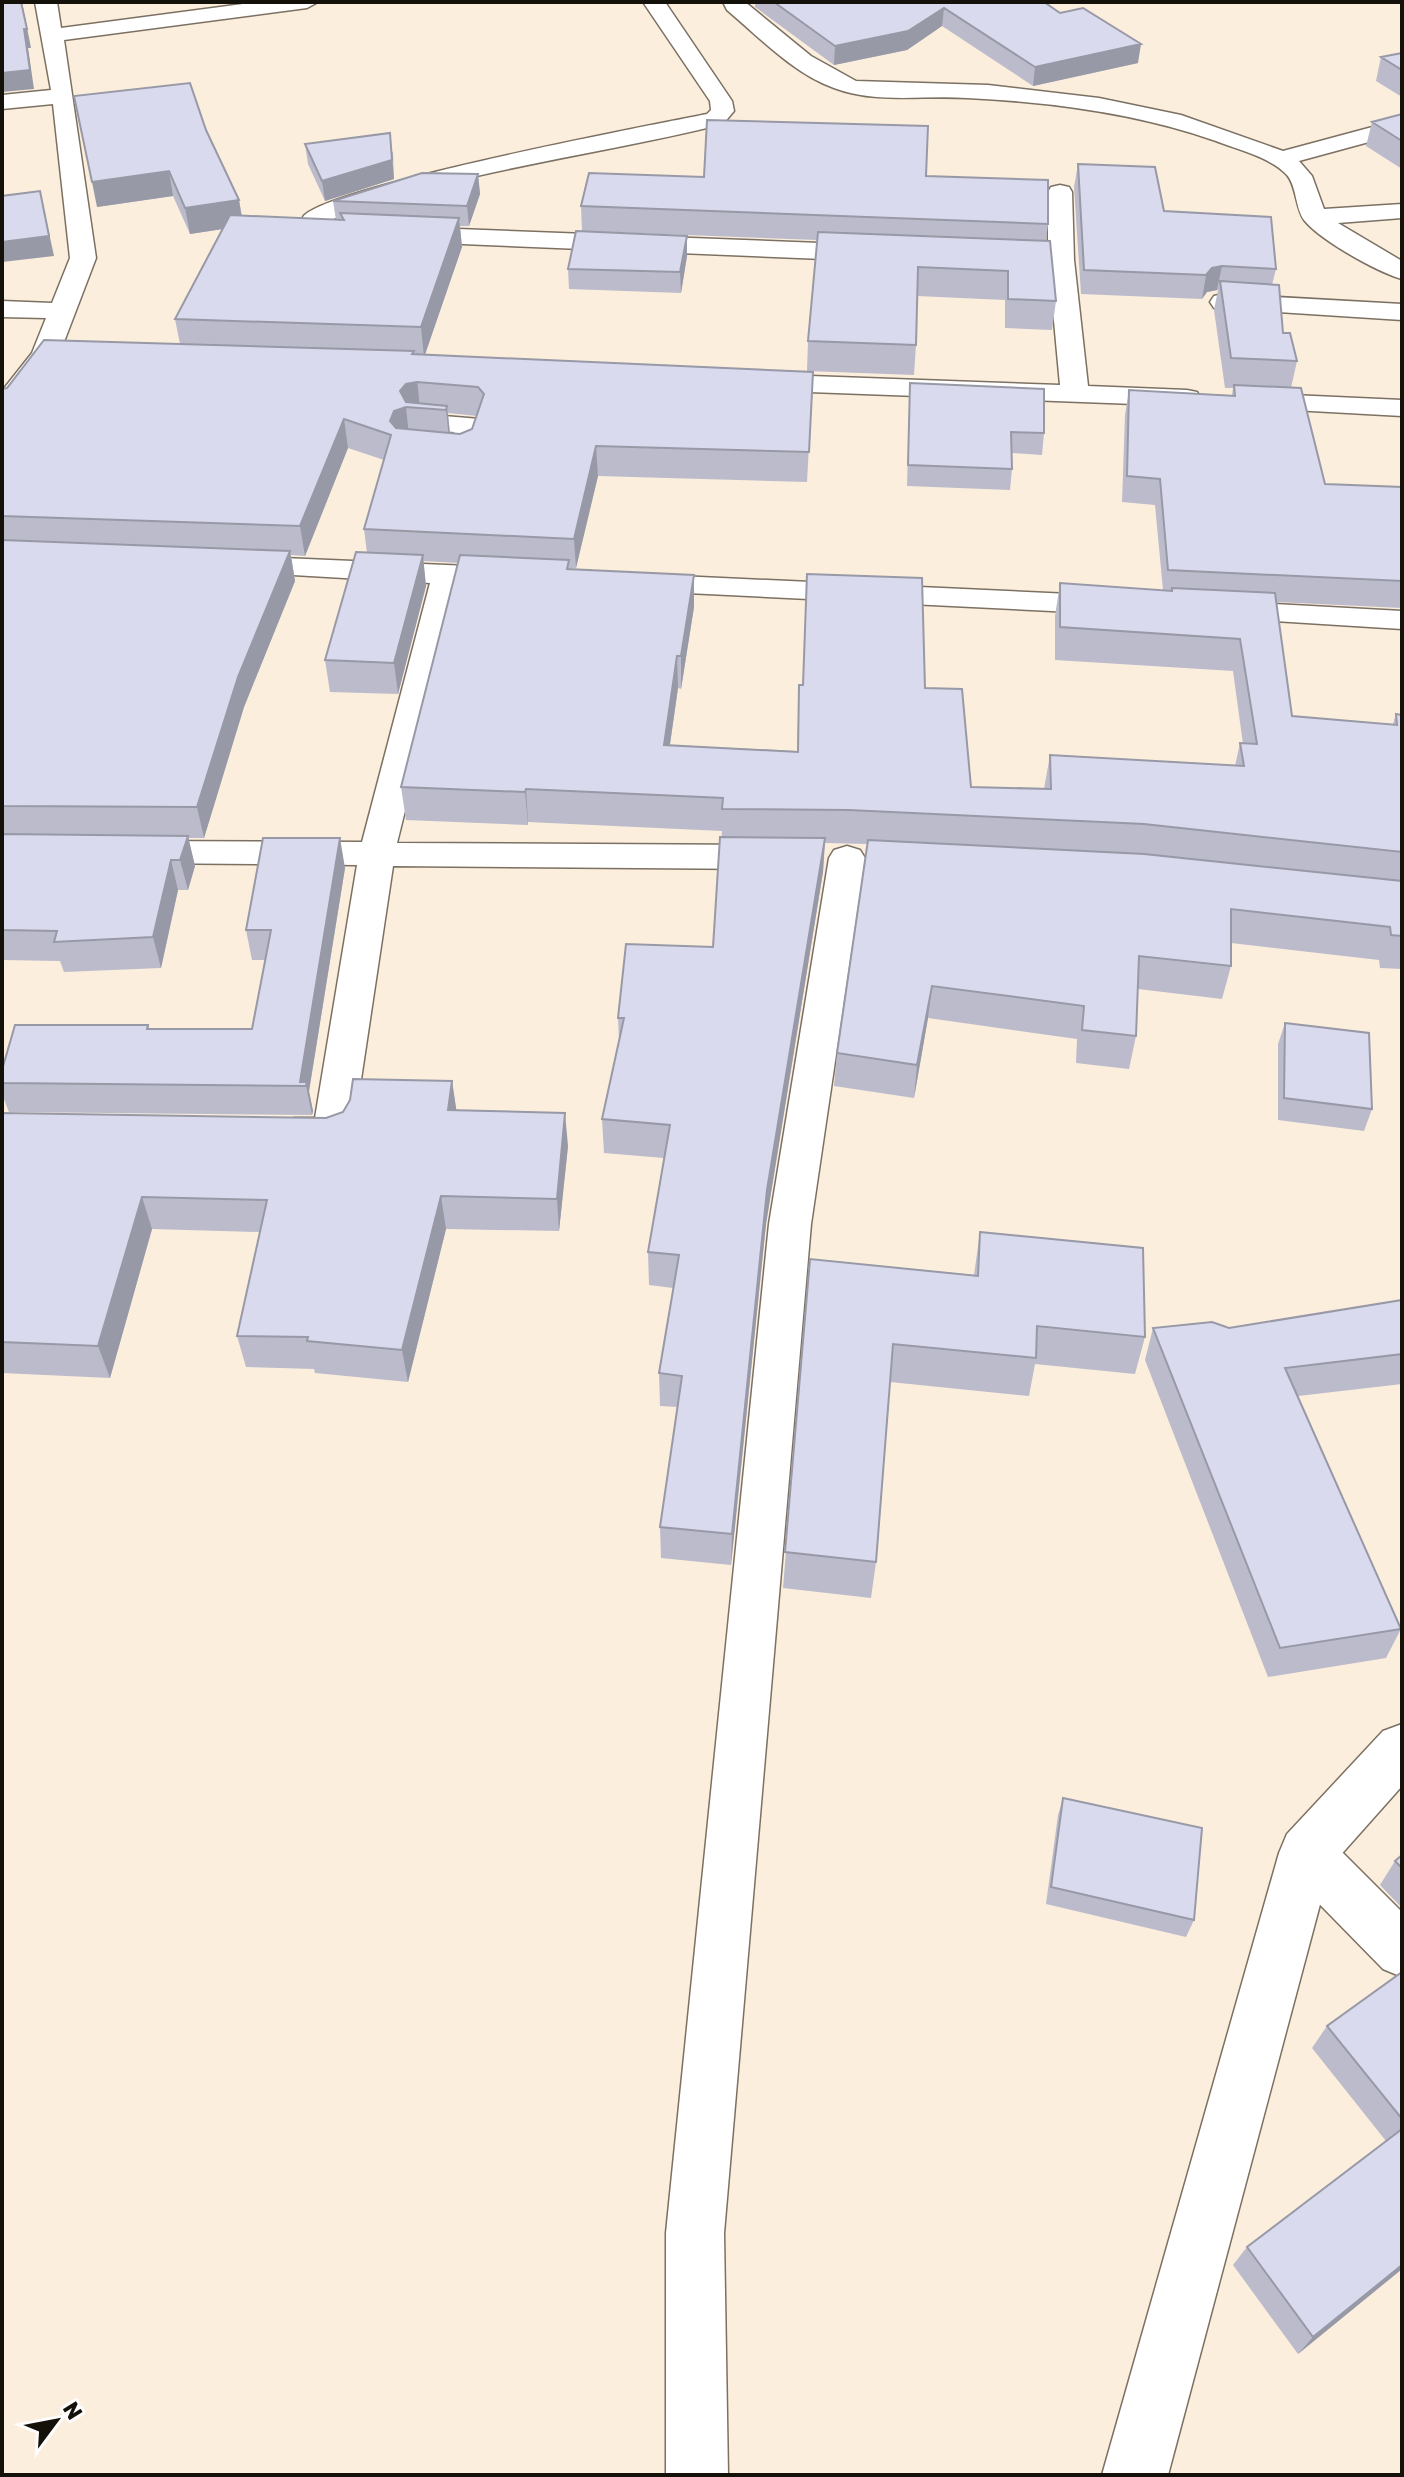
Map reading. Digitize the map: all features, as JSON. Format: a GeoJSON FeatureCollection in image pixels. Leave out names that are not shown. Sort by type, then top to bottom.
{"type":"FeatureCollection","features":[{"type":"Feature","properties":{"kind":"street"},"geometry":{"type":"LineString","coordinates":[[2,409],[45,355],[83,258],[63,96],[46,2]]}},
{"type":"Feature","properties":{"kind":"street"},"geometry":{"type":"LineString","coordinates":[[54,35],[307,2]]}},
{"type":"Feature","properties":{"kind":"street"},"geometry":{"type":"LineString","coordinates":[[654,2],[721,101],[723,111],[715,119],[484,166],[343,206],[315,217],[318,231],[903,254]]}},
{"type":"Feature","properties":{"kind":"street"},"geometry":{"type":"LineString","coordinates":[[734,2],[734,6],[840,83],[880,92],[948,89],[1049,97],[1153,115],[1241,142],[1281,159],[1300,176],[1315,217],[1383,263],[1402,271]]}},
{"type":"Feature","properties":{"kind":"street"},"geometry":{"type":"LineString","coordinates":[[2,102],[63,96]]}},
{"type":"Feature","properties":{"kind":"street"},"geometry":{"type":"LineString","coordinates":[[1281,159],[1402,126]]}},
{"type":"Feature","properties":{"kind":"street"},"geometry":{"type":"LineString","coordinates":[[1060,192],[1061,260],[1075,392]]}},
{"type":"Feature","properties":{"kind":"street"},"geometry":{"type":"LineString","coordinates":[[1315,217],[1402,211]]}},
{"type":"Feature","properties":{"kind":"street"},"geometry":{"type":"LineString","coordinates":[[966,256],[1061,260]]}},
{"type":"Feature","properties":{"kind":"street"},"geometry":{"type":"LineString","coordinates":[[1217,301],[1402,312]]}},
{"type":"Feature","properties":{"kind":"street"},"geometry":{"type":"LineString","coordinates":[[2,309],[60,311]]}},
{"type":"Feature","properties":{"kind":"street"},"geometry":{"type":"LineString","coordinates":[[45,355],[76,356]]}},
{"type":"Feature","properties":{"kind":"street"},"geometry":{"type":"LineString","coordinates":[[732,381],[1075,392],[1402,408]]}},
{"type":"Feature","properties":{"kind":"street"},"geometry":{"type":"LineString","coordinates":[[205,564],[542,578]]}},
{"type":"Feature","properties":{"kind":"street"},"geometry":{"type":"LineString","coordinates":[[254,1132],[333,1133],[377,853],[448,574]]}},
{"type":"Feature","properties":{"kind":"street"},"geometry":{"type":"LineString","coordinates":[[605,581],[1137,606]]}},
{"type":"Feature","properties":{"kind":"street"},"geometry":{"type":"LineString","coordinates":[[1184,608],[1402,620]]}},
{"type":"Feature","properties":{"kind":"street"},"geometry":{"type":"LineString","coordinates":[[100,851],[862,859],[790,1224],[697,2217],[697,2475]]}},
{"type":"Feature","properties":{"kind":"street"},"geometry":{"type":"LineString","coordinates":[[1135,2475],[1306,1853],[1402,1748]]}},
{"type":"Feature","properties":{"kind":"street"},"geometry":{"type":"LineString","coordinates":[[1306,1853],[1402,1950]]}},
{"type":"Feature","properties":{"kind":"building"},"geometry":{"type":"Polygon","coordinates":[[[2,2],[21,2],[27,29],[24,29],[30,70],[2,73],[2,2]]]}},
{"type":"Feature","properties":{"kind":"building"},"geometry":{"type":"Polygon","coordinates":[[[774,2],[1044,2],[1060,13],[1083,8],[1141,44],[1035,67],[944,8],[908,31],[835,46],[774,2]]]}},
{"type":"Feature","properties":{"kind":"building"},"geometry":{"type":"Polygon","coordinates":[[[1402,53],[1402,70],[1381,57],[1402,53]]]}},
{"type":"Feature","properties":{"kind":"building"},"geometry":{"type":"Polygon","coordinates":[[[190,83],[206,130],[239,200],[185,208],[169,171],[92,182],[74,96],[190,83]]]}},
{"type":"Feature","properties":{"kind":"building"},"geometry":{"type":"Polygon","coordinates":[[[1402,114],[1402,141],[1372,122],[1402,114]]]}},
{"type":"Feature","properties":{"kind":"building"},"geometry":{"type":"Polygon","coordinates":[[[707,120],[928,126],[926,176],[1048,180],[1048,224],[581,206],[589,173],[704,177],[707,120]]]}},
{"type":"Feature","properties":{"kind":"building"},"geometry":{"type":"Polygon","coordinates":[[[390,133],[392,160],[322,181],[305,144],[390,133]]]}},
{"type":"Feature","properties":{"kind":"building"},"geometry":{"type":"Polygon","coordinates":[[[1078,164],[1155,167],[1164,211],[1271,217],[1276,269],[1222,266],[1212,268],[1206,275],[1084,270],[1078,164]]]}},
{"type":"Feature","properties":{"kind":"building"},"geometry":{"type":"Polygon","coordinates":[[[422,173],[478,174],[467,206],[333,201],[422,173]]]}},
{"type":"Feature","properties":{"kind":"building"},"geometry":{"type":"Polygon","coordinates":[[[40,191],[49,236],[2,242],[2,196],[40,191]]]}},
{"type":"Feature","properties":{"kind":"building"},"geometry":{"type":"Polygon","coordinates":[[[340,213],[459,218],[421,327],[175,319],[230,215],[344,220],[340,213]]]}},
{"type":"Feature","properties":{"kind":"building"},"geometry":{"type":"Polygon","coordinates":[[[576,231],[687,236],[680,272],[568,269],[576,231]]]}},
{"type":"Feature","properties":{"kind":"building"},"geometry":{"type":"Polygon","coordinates":[[[818,232],[1050,241],[1056,301],[1008,299],[1008,271],[918,267],[916,345],[808,341],[818,232]]]}},
{"type":"Feature","properties":{"kind":"building"},"geometry":{"type":"Polygon","coordinates":[[[1220,281],[1279,285],[1283,333],[1290,333],[1297,361],[1231,358],[1220,281]]]}},
{"type":"Feature","properties":{"kind":"building"},"geometry":{"type":"Polygon","coordinates":[[[44,340],[414,351],[412,354],[813,372],[809,452],[596,446],[574,539],[364,529],[391,435],[344,419],[300,526],[2,516],[2,389],[7,388],[44,340]],[[417,382],[406,384],[400,391],[406,402],[447,406],[446,410],[406,407],[394,411],[390,421],[396,428],[460,434],[472,429],[484,394],[478,387],[417,382]]]}},
{"type":"Feature","properties":{"kind":"building"},"geometry":{"type":"Polygon","coordinates":[[[910,383],[1044,389],[1044,433],[1011,432],[1012,469],[908,465],[910,383]]]}},
{"type":"Feature","properties":{"kind":"building"},"geometry":{"type":"Polygon","coordinates":[[[1234,385],[1301,388],[1325,484],[1402,487],[1402,581],[1168,570],[1160,479],[1127,476],[1129,390],[1235,396],[1234,385]]]}},
{"type":"Feature","properties":{"kind":"building"},"geometry":{"type":"Polygon","coordinates":[[[2,540],[290,551],[238,677],[197,807],[2,806],[2,540]]]}},
{"type":"Feature","properties":{"kind":"building"},"geometry":{"type":"Polygon","coordinates":[[[356,552],[423,555],[394,663],[325,660],[356,552]]]}},
{"type":"Feature","properties":{"kind":"building"},"geometry":{"type":"Polygon","coordinates":[[[460,555],[569,560],[567,569],[694,575],[681,656],[677,656],[664,745],[798,752],[807,574],[922,578],[925,688],[962,689],[971,787],[1051,789],[1050,755],[1244,766],[1240,743],[1257,744],[1240,639],[1060,627],[1060,583],[1172,591],[1172,588],[1275,593],[1292,716],[1397,725],[1396,714],[1402,715],[1402,852],[1144,824],[849,810],[722,809],[723,798],[401,787],[460,555]]]}},
{"type":"Feature","properties":{"kind":"building"},"geometry":{"type":"Polygon","coordinates":[[[2,834],[188,836],[180,860],[171,860],[153,937],[54,942],[57,931],[2,930],[2,834]]]}},
{"type":"Feature","properties":{"kind":"building"},"geometry":{"type":"Polygon","coordinates":[[[720,837],[825,838],[767,1190],[732,1534],[660,1527],[682,1376],[659,1373],[679,1255],[648,1252],[670,1125],[602,1119],[624,1018],[618,1018],[626,944],[713,947],[720,837]]]}},
{"type":"Feature","properties":{"kind":"building"},"geometry":{"type":"Polygon","coordinates":[[[263,838],[340,838],[300,1082],[307,1082],[306,1086],[2,1083],[2,1070],[15,1025],[252,1029],[271,930],[246,930],[263,838]]]}},
{"type":"Feature","properties":{"kind":"building"},"geometry":{"type":"Polygon","coordinates":[[[868,840],[1144,854],[1402,881],[1402,936],[1391,935],[1390,927],[1231,909],[1231,966],[1139,956],[1136,1036],[1082,1030],[1084,1006],[932,986],[917,1065],[837,1053],[868,840]]]}},
{"type":"Feature","properties":{"kind":"building"},"geometry":{"type":"Polygon","coordinates":[[[1285,1023],[1369,1033],[1372,1109],[1284,1098],[1285,1023]]]}},
{"type":"Feature","properties":{"kind":"building"},"geometry":{"type":"Polygon","coordinates":[[[353,1079],[452,1081],[448,1110],[565,1113],[557,1199],[441,1196],[402,1350],[307,1341],[308,1337],[237,1336],[267,1200],[142,1197],[98,1346],[2,1342],[2,1113],[326,1118],[343,1112],[350,1100],[353,1079]]]}},
{"type":"Feature","properties":{"kind":"building"},"geometry":{"type":"Polygon","coordinates":[[[980,1232],[1143,1248],[1145,1337],[1037,1326],[1036,1358],[893,1344],[876,1562],[785,1552],[810,1259],[978,1276],[980,1232]]]}},
{"type":"Feature","properties":{"kind":"building"},"geometry":{"type":"Polygon","coordinates":[[[1402,1300],[1402,1354],[1285,1368],[1401,1629],[1280,1648],[1153,1328],[1212,1322],[1229,1328],[1402,1300]]]}},
{"type":"Feature","properties":{"kind":"building"},"geometry":{"type":"Polygon","coordinates":[[[1063,1798],[1202,1828],[1194,1920],[1051,1887],[1063,1798]]]}},
{"type":"Feature","properties":{"kind":"building"},"geometry":{"type":"Polygon","coordinates":[[[1402,1855],[1402,1868],[1395,1861],[1402,1855]]]}},
{"type":"Feature","properties":{"kind":"building"},"geometry":{"type":"Polygon","coordinates":[[[1402,1972],[1402,2119],[1327,2026],[1402,1972]]]}},
{"type":"Feature","properties":{"kind":"building"},"geometry":{"type":"Polygon","coordinates":[[[1402,2129],[1402,2265],[1313,2337],[1247,2247],[1402,2129]]]}}]}
